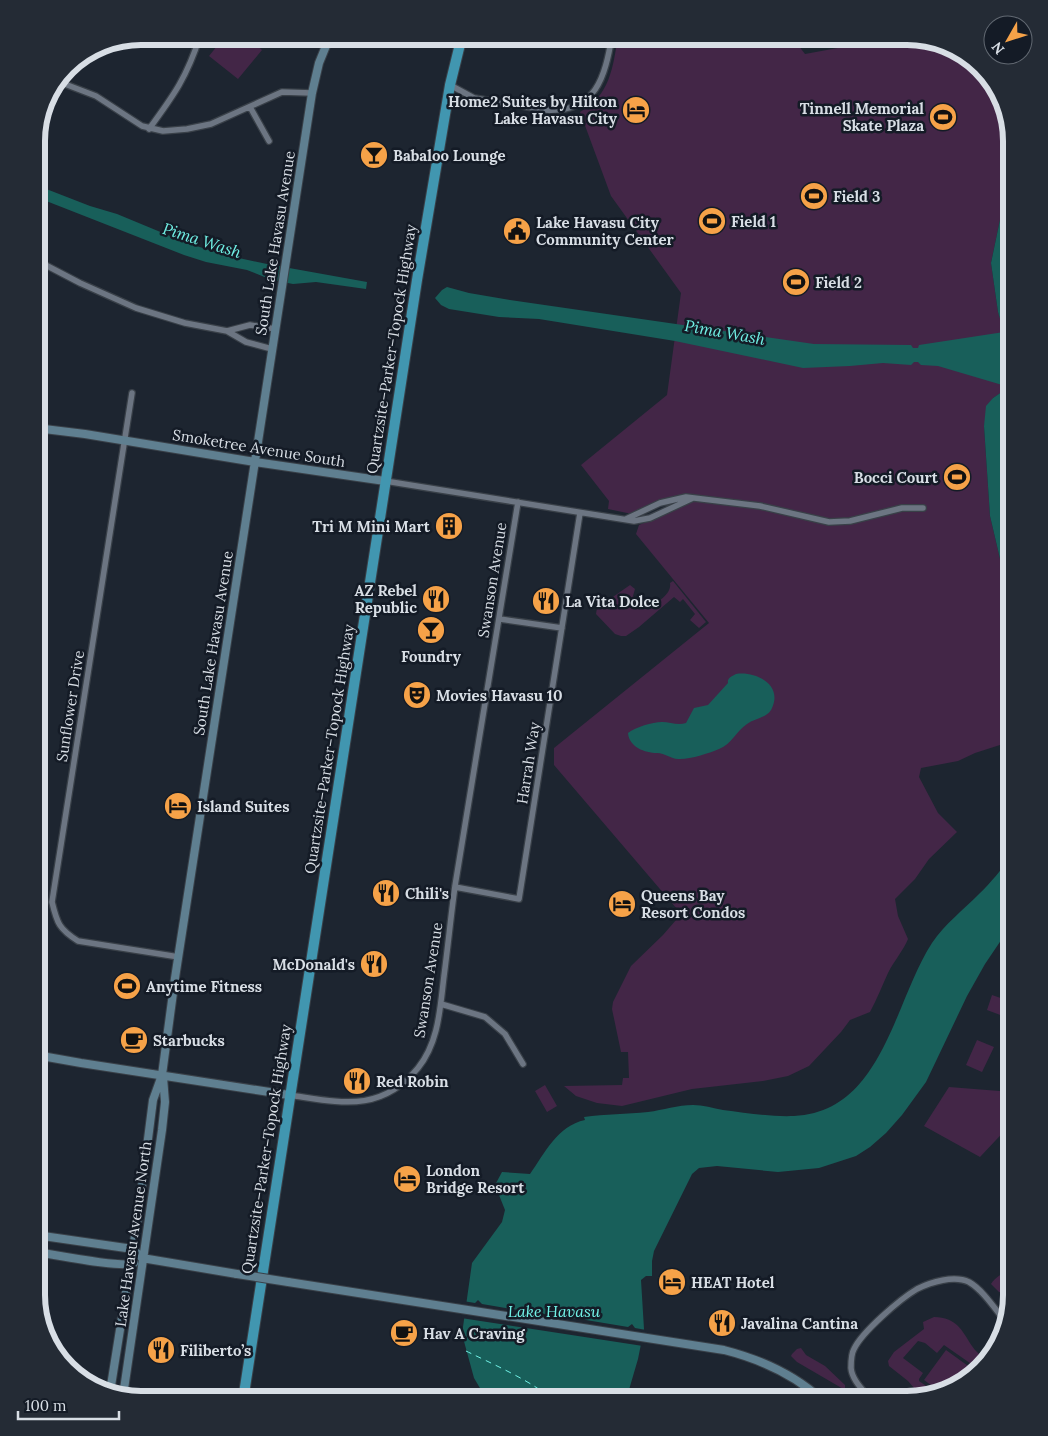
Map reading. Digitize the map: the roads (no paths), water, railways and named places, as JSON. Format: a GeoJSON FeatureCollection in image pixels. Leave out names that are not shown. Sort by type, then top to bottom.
{"type":"FeatureCollection","features":[{"type":"Feature","properties":{"kind":"highway"},"geometry":{"type":"LineString","coordinates":[[450,85],[460,45]]}},
{"type":"Feature","properties":{"kind":"highway","name":"Quartzsite–Parker–Topock Highway"},"geometry":{"type":"LineString","coordinates":[[243,1391],[385,481],[450,85]]}},
{"type":"Feature","properties":{"kind":"main road","name":"South Lake Havasu Avenue"},"geometry":{"type":"LineString","coordinates":[[132,1252],[152,1100],[162,1075],[312,92],[319,63],[326,45]]}},
{"type":"Feature","properties":{"kind":"main road","name":"Smoketree Avenue South"},"geometry":{"type":"LineString","coordinates":[[45,429],[385,481]]}},
{"type":"Feature","properties":{"kind":"main road","name":"Swanson Avenue"},"geometry":{"type":"LineString","coordinates":[[45,1056],[289,1095]]}},
{"type":"Feature","properties":{"kind":"main road","name":"Lake Havasu Avenue North"},"geometry":{"type":"LineString","coordinates":[[124,1389],[162,1130],[165,1102],[162,1075]]}},
{"type":"Feature","properties":{"kind":"main road"},"geometry":{"type":"LineString","coordinates":[[46,1236],[132,1252],[142,1258],[732,1352],[761,1362],[789,1376],[810,1391]]}},
{"type":"Feature","properties":{"kind":"main road","name":"Lake Havasu Avenue North"},"geometry":{"type":"LineString","coordinates":[[111,1386],[132,1252]]}},
{"type":"Feature","properties":{"kind":"main road"},"geometry":{"type":"LineString","coordinates":[[45,1253],[130,1265],[142,1258]]}},
{"type":"Feature","properties":{"kind":"street"},"geometry":{"type":"LineString","coordinates":[[149,129],[180,86],[191,64],[197,45]]}},
{"type":"Feature","properties":{"kind":"street"},"geometry":{"type":"LineString","coordinates":[[450,85],[474,98],[546,110],[561,110],[577,105],[588,98],[600,82],[607,66],[610,45]]}},
{"type":"Feature","properties":{"kind":"street"},"geometry":{"type":"LineString","coordinates":[[64,84],[96,96],[132,121],[149,129],[169,131],[199,127],[223,120],[282,92],[312,92]]}},
{"type":"Feature","properties":{"kind":"street"},"geometry":{"type":"LineString","coordinates":[[447,103],[474,98]]}},
{"type":"Feature","properties":{"kind":"street"},"geometry":{"type":"LineString","coordinates":[[250,107],[269,141]]}},
{"type":"Feature","properties":{"kind":"street"},"geometry":{"type":"LineString","coordinates":[[45,265],[136,308],[185,323],[227,331],[246,342],[272,349]]}},
{"type":"Feature","properties":{"kind":"street"},"geometry":{"type":"LineString","coordinates":[[227,331],[250,325],[276,329]]}},
{"type":"Feature","properties":{"kind":"street","name":"Sunflower Drive"},"geometry":{"type":"LineString","coordinates":[[132,393],[52,902],[56,921],[66,933],[78,941],[179,957]]}},
{"type":"Feature","properties":{"kind":"street","name":"Smoketree Avenue South"},"geometry":{"type":"LineString","coordinates":[[385,481],[639,521],[650,518],[693,498]]}},
{"type":"Feature","properties":{"kind":"street"},"geometry":{"type":"LineString","coordinates":[[625,520],[660,503],[679,498],[760,506],[829,522],[850,521],[902,508],[923,508]]}},
{"type":"Feature","properties":{"kind":"street","name":"Swanson Avenue"},"geometry":{"type":"LineString","coordinates":[[289,1095],[346,1103],[371,1099],[394,1089],[413,1074],[428,1054],[436,1031],[441,1004],[455,887],[518,502]]}},
{"type":"Feature","properties":{"kind":"street","name":"Harrah Way"},"geometry":{"type":"LineString","coordinates":[[455,887],[519,899],[580,513]]}},
{"type":"Feature","properties":{"kind":"street"},"geometry":{"type":"LineString","coordinates":[[500,619],[562,628]]}},
{"type":"Feature","properties":{"kind":"street"},"geometry":{"type":"LineString","coordinates":[[441,1004],[485,1017],[505,1034],[523,1064]]}},
{"type":"Feature","properties":{"kind":"street"},"geometry":{"type":"LineString","coordinates":[[864,1391],[852,1374],[854,1350],[872,1326],[918,1289],[948,1279],[968,1282],[979,1291],[1001,1316]]}},
{"type":"Feature","properties":{"kind":"water"},"geometry":{"type":"Polygon","coordinates":[[[45,188],[117,214],[187,243],[225,255],[367,282],[366,289],[316,282],[293,284],[272,280],[247,270],[206,262],[45,201],[45,188]]]}},
{"type":"Feature","properties":{"kind":"water"},"geometry":{"type":"Polygon","coordinates":[[[1003,205],[1003,329],[998,312],[991,263],[1003,205]]]}},
{"type":"Feature","properties":{"kind":"water","name":"Pima Wash"},"geometry":{"type":"Polygon","coordinates":[[[447,287],[510,300],[814,344],[911,345],[913,348],[918,348],[919,345],[1003,332],[1003,385],[938,366],[921,365],[918,362],[914,362],[911,365],[883,363],[803,368],[675,341],[539,319],[499,317],[449,309],[441,305],[435,298],[447,287]]]}},
{"type":"Feature","properties":{"kind":"water"},"geometry":{"type":"Polygon","coordinates":[[[1003,391],[1003,566],[990,516],[984,426],[986,406],[1003,391]]]}},
{"type":"Feature","properties":{"kind":"water"},"geometry":{"type":"Polygon","coordinates":[[[736,674],[751,675],[765,681],[774,692],[774,700],[768,714],[747,724],[723,747],[699,756],[678,759],[643,750],[631,742],[628,733],[644,725],[662,722],[686,723],[694,708],[708,705],[728,683],[729,678],[736,674]]]}},
{"type":"Feature","properties":{"kind":"water","name":"Lake Havasu"},"geometry":{"type":"Polygon","coordinates":[[[1003,868],[1003,937],[967,996],[926,1082],[886,1133],[856,1156],[819,1168],[778,1172],[717,1166],[699,1168],[692,1174],[654,1251],[652,1276],[646,1276],[641,1280],[644,1329],[629,1391],[482,1391],[474,1378],[462,1334],[472,1263],[502,1222],[505,1210],[495,1185],[502,1172],[530,1174],[559,1134],[575,1123],[585,1120],[584,1117],[648,1112],[693,1105],[776,1116],[794,1116],[824,1110],[848,1095],[867,1075],[882,1050],[919,967],[932,943],[948,923],[988,885],[1003,868]]]}},
{"type":"Feature","properties":{"kind":"place","name":"Home2 Suites by Hilton Lake Havasu City"},"geometry":{"type":"Point","coordinates":[636,110]}},
{"type":"Feature","properties":{"kind":"place","name":"Tinnell Memorial Skate Plaza"},"geometry":{"type":"Point","coordinates":[943,117]}},
{"type":"Feature","properties":{"kind":"place","name":"Babaloo Lounge"},"geometry":{"type":"Point","coordinates":[374,155]}},
{"type":"Feature","properties":{"kind":"place","name":"Field 3"},"geometry":{"type":"Point","coordinates":[814,196]}},
{"type":"Feature","properties":{"kind":"place","name":"Field 1"},"geometry":{"type":"Point","coordinates":[712,221]}},
{"type":"Feature","properties":{"kind":"place","name":"Lake Havasu City Community Center"},"geometry":{"type":"Point","coordinates":[517,231]}},
{"type":"Feature","properties":{"kind":"place","name":"Field 2"},"geometry":{"type":"Point","coordinates":[796,282]}},
{"type":"Feature","properties":{"kind":"place","name":"Bocci Court"},"geometry":{"type":"Point","coordinates":[957,477]}},
{"type":"Feature","properties":{"kind":"place","name":"Tri M Mini Mart"},"geometry":{"type":"Point","coordinates":[449,526]}},
{"type":"Feature","properties":{"kind":"place","name":"AZ Rebel Republic"},"geometry":{"type":"Point","coordinates":[436,599]}},
{"type":"Feature","properties":{"kind":"place","name":"La Vita Dolce"},"geometry":{"type":"Point","coordinates":[546,601]}},
{"type":"Feature","properties":{"kind":"place","name":"Foundry"},"geometry":{"type":"Point","coordinates":[431,630]}},
{"type":"Feature","properties":{"kind":"place","name":"Movies Havasu 10"},"geometry":{"type":"Point","coordinates":[417,695]}},
{"type":"Feature","properties":{"kind":"place","name":"Island Suites"},"geometry":{"type":"Point","coordinates":[178,806]}},
{"type":"Feature","properties":{"kind":"place","name":"Chili's"},"geometry":{"type":"Point","coordinates":[386,893]}},
{"type":"Feature","properties":{"kind":"place","name":"Queens Bay Resort Condos"},"geometry":{"type":"Point","coordinates":[622,904]}},
{"type":"Feature","properties":{"kind":"place","name":"McDonald's"},"geometry":{"type":"Point","coordinates":[374,964]}},
{"type":"Feature","properties":{"kind":"place","name":"Anytime Fitness"},"geometry":{"type":"Point","coordinates":[127,986]}},
{"type":"Feature","properties":{"kind":"place","name":"Starbucks"},"geometry":{"type":"Point","coordinates":[134,1040]}},
{"type":"Feature","properties":{"kind":"place","name":"Red Robin"},"geometry":{"type":"Point","coordinates":[357,1081]}},
{"type":"Feature","properties":{"kind":"place","name":"London Bridge Resort"},"geometry":{"type":"Point","coordinates":[407,1179]}},
{"type":"Feature","properties":{"kind":"place","name":"HEAT Hotel"},"geometry":{"type":"Point","coordinates":[672,1282]}},
{"type":"Feature","properties":{"kind":"place","name":"Javalina Cantina"},"geometry":{"type":"Point","coordinates":[722,1323]}},
{"type":"Feature","properties":{"kind":"place","name":"Hav A Craving"},"geometry":{"type":"Point","coordinates":[404,1333]}},
{"type":"Feature","properties":{"kind":"place","name":"Filiberto’s"},"geometry":{"type":"Point","coordinates":[161,1350]}}]}
